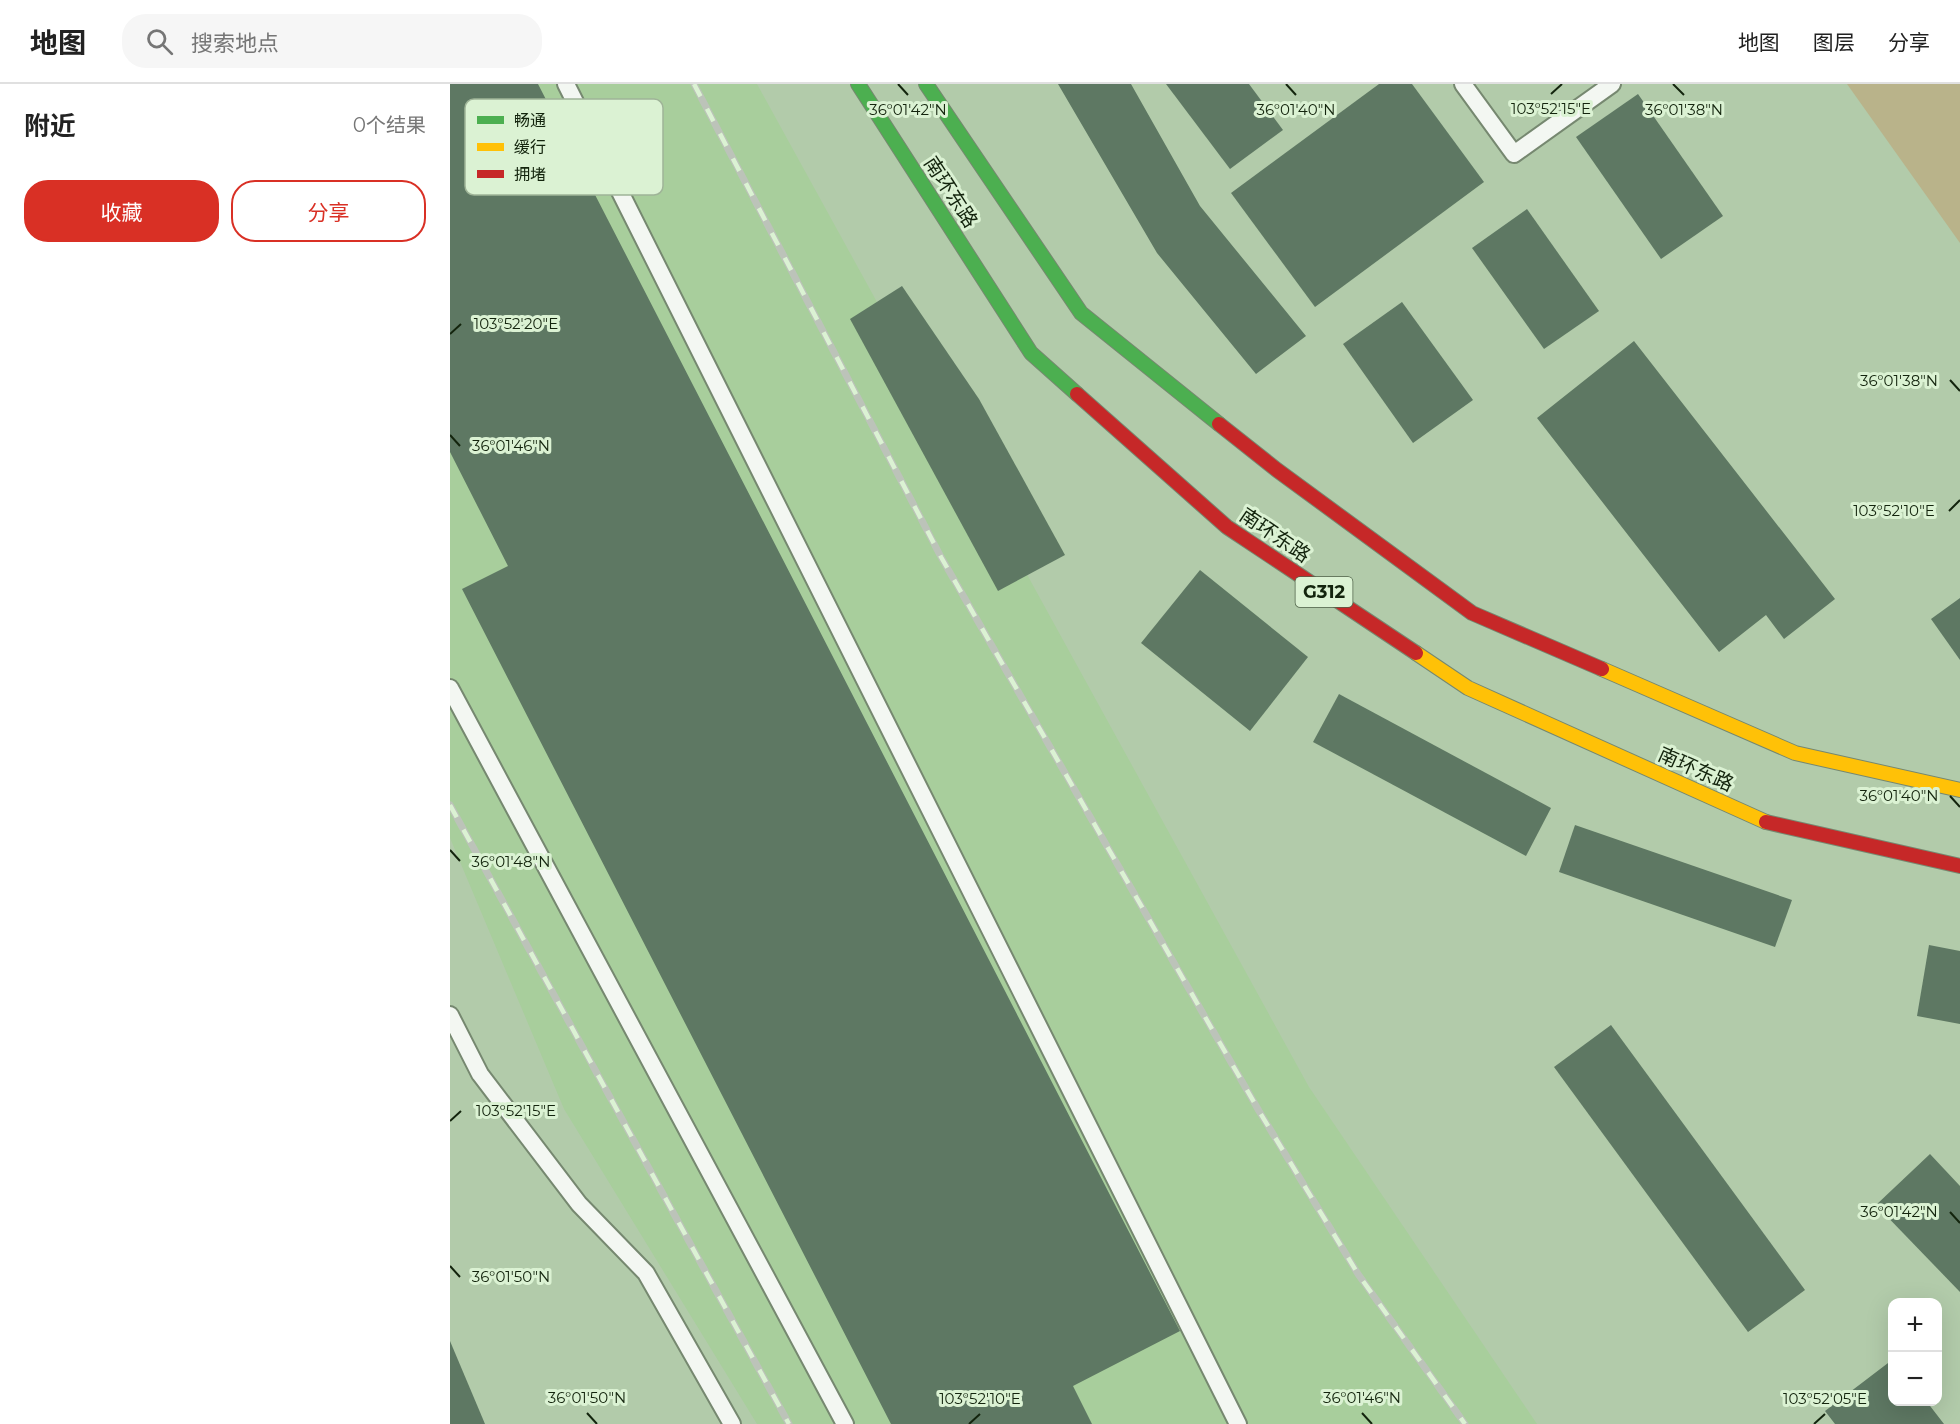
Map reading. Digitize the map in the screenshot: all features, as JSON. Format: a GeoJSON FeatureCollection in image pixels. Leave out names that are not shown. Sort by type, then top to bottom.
{"type":"FeatureCollection","features":[{"type":"Feature","properties":{"kind":"highway","name":"南环东路"},"geometry":{"type":"LineString","coordinates":[[858,84],[1031,353],[1227,527],[1468,688],[1769,824],[1960,866]]}},
{"type":"Feature","properties":{"kind":"highway","name":"南环东路"},"geometry":{"type":"LineString","coordinates":[[926,84],[1081,313],[1277,470],[1472,613],[1795,753],[1960,790]]}},
{"type":"Feature","properties":{"kind":"lane"},"geometry":{"type":"LineString","coordinates":[[566,84],[574,99]]}},
{"type":"Feature","properties":{"kind":"lane"},"geometry":{"type":"LineString","coordinates":[[1463,84],[1514,154],[1612,84]]}},
{"type":"Feature","properties":{"kind":"lane"},"geometry":{"type":"LineString","coordinates":[[622,195],[1238,1424]]}},
{"type":"Feature","properties":{"kind":"lane"},"geometry":{"type":"LineString","coordinates":[[450,688],[845,1424]]}},
{"type":"Feature","properties":{"kind":"lane"},"geometry":{"type":"LineString","coordinates":[[450,1015],[480,1074],[522,1130],[579,1204],[646,1273],[732,1424]]}},
{"type":"Feature","properties":{"kind":"shaded area"},"geometry":{"type":"Polygon","coordinates":[[[450,84],[757,84],[1309,1087],[1537,1424],[757,1424],[564,1109],[450,838],[450,84]]]}},
{"type":"Feature","properties":{"kind":"shaded area"},"geometry":{"type":"Polygon","coordinates":[[[1847,84],[1960,84],[1960,243],[1847,84]]]}},
{"type":"Feature","properties":{"kind":"building"},"geometry":{"type":"Polygon","coordinates":[[[450,84],[538,84],[546,99],[465,99],[465,195],[595,195],[1180,1331],[1073,1386],[1092,1424],[891,1424],[462,589],[508,566],[450,452],[450,84]]]}},
{"type":"Feature","properties":{"kind":"building"},"geometry":{"type":"Polygon","coordinates":[[[1058,84],[1131,84],[1200,206],[1306,336],[1256,374],[1157,253],[1058,84]]]}},
{"type":"Feature","properties":{"kind":"building"},"geometry":{"type":"Polygon","coordinates":[[[1166,84],[1249,84],[1283,130],[1230,169],[1166,84]]]}},
{"type":"Feature","properties":{"kind":"building"},"geometry":{"type":"Polygon","coordinates":[[[1379,84],[1412,84],[1484,182],[1315,307],[1231,193],[1379,84]]]}},
{"type":"Feature","properties":{"kind":"building"},"geometry":{"type":"Polygon","coordinates":[[[1638,94],[1723,216],[1661,259],[1576,137],[1638,94]]]}},
{"type":"Feature","properties":{"kind":"building"},"geometry":{"type":"Polygon","coordinates":[[[1527,209],[1599,311],[1544,349],[1472,248],[1527,209]]]}},
{"type":"Feature","properties":{"kind":"building"},"geometry":{"type":"Polygon","coordinates":[[[902,286],[979,399],[1065,555],[998,591],[850,319],[902,286]]]}},
{"type":"Feature","properties":{"kind":"building"},"geometry":{"type":"Polygon","coordinates":[[[1402,302],[1473,400],[1413,443],[1343,344],[1402,302]]]}},
{"type":"Feature","properties":{"kind":"building"},"geometry":{"type":"Polygon","coordinates":[[[1634,341],[1835,599],[1784,639],[1766,615],[1719,652],[1537,418],[1634,341]]]}},
{"type":"Feature","properties":{"kind":"building"},"geometry":{"type":"Polygon","coordinates":[[[1200,570],[1308,657],[1250,731],[1141,643],[1200,570]]]}},
{"type":"Feature","properties":{"kind":"building"},"geometry":{"type":"Polygon","coordinates":[[[1960,598],[1960,660],[1931,619],[1960,598]]]}},
{"type":"Feature","properties":{"kind":"building"},"geometry":{"type":"Polygon","coordinates":[[[1339,694],[1551,808],[1526,856],[1313,742],[1339,694]]]}},
{"type":"Feature","properties":{"kind":"building"},"geometry":{"type":"Polygon","coordinates":[[[1575,825],[1792,900],[1775,947],[1559,872],[1575,825]]]}},
{"type":"Feature","properties":{"kind":"building"},"geometry":{"type":"Polygon","coordinates":[[[1929,945],[1960,951],[1960,1024],[1917,1016],[1929,945]]]}},
{"type":"Feature","properties":{"kind":"building"},"geometry":{"type":"Polygon","coordinates":[[[1611,1025],[1805,1290],[1748,1332],[1554,1067],[1611,1025]]]}},
{"type":"Feature","properties":{"kind":"building"},"geometry":{"type":"Polygon","coordinates":[[[1930,1154],[1960,1186],[1960,1292],[1876,1205],[1930,1154]]]}},
{"type":"Feature","properties":{"kind":"building"},"geometry":{"type":"Polygon","coordinates":[[[450,1341],[485,1424],[450,1424],[450,1341]]]}},
{"type":"Feature","properties":{"kind":"building"},"geometry":{"type":"Polygon","coordinates":[[[1888,1363],[1888,1406],[1930,1406],[1944,1424],[1835,1424],[1825,1411],[1888,1363]]]}},
{"type":"Feature","properties":{"kind":"railway"},"geometry":{"type":"LineString","coordinates":[[694,84],[941,557],[1259,1111],[1358,1274],[1465,1424]]}},
{"type":"Feature","properties":{"kind":"railway"},"geometry":{"type":"LineString","coordinates":[[450,805],[789,1424]]}},
{"type":"Feature","properties":{"kind":"traffic: fast"},"geometry":{"type":"LineString","coordinates":[[858,84],[1031,353],[1077,394]]}},
{"type":"Feature","properties":{"kind":"traffic: fast"},"geometry":{"type":"LineString","coordinates":[[926,84],[1081,313],[1219,424]]}},
{"type":"Feature","properties":{"kind":"traffic: slow"},"geometry":{"type":"LineString","coordinates":[[1416,653],[1468,688],[1766,822]]}},
{"type":"Feature","properties":{"kind":"traffic: slow"},"geometry":{"type":"LineString","coordinates":[[1602,669],[1795,753],[1960,790]]}},
{"type":"Feature","properties":{"kind":"traffic: jam"},"geometry":{"type":"LineString","coordinates":[[1077,394],[1227,527],[1416,653]]}},
{"type":"Feature","properties":{"kind":"traffic: jam"},"geometry":{"type":"LineString","coordinates":[[1219,424],[1277,470],[1472,613],[1602,669]]}},
{"type":"Feature","properties":{"kind":"traffic: jam"},"geometry":{"type":"LineString","coordinates":[[1766,822],[1960,866]]}}]}
